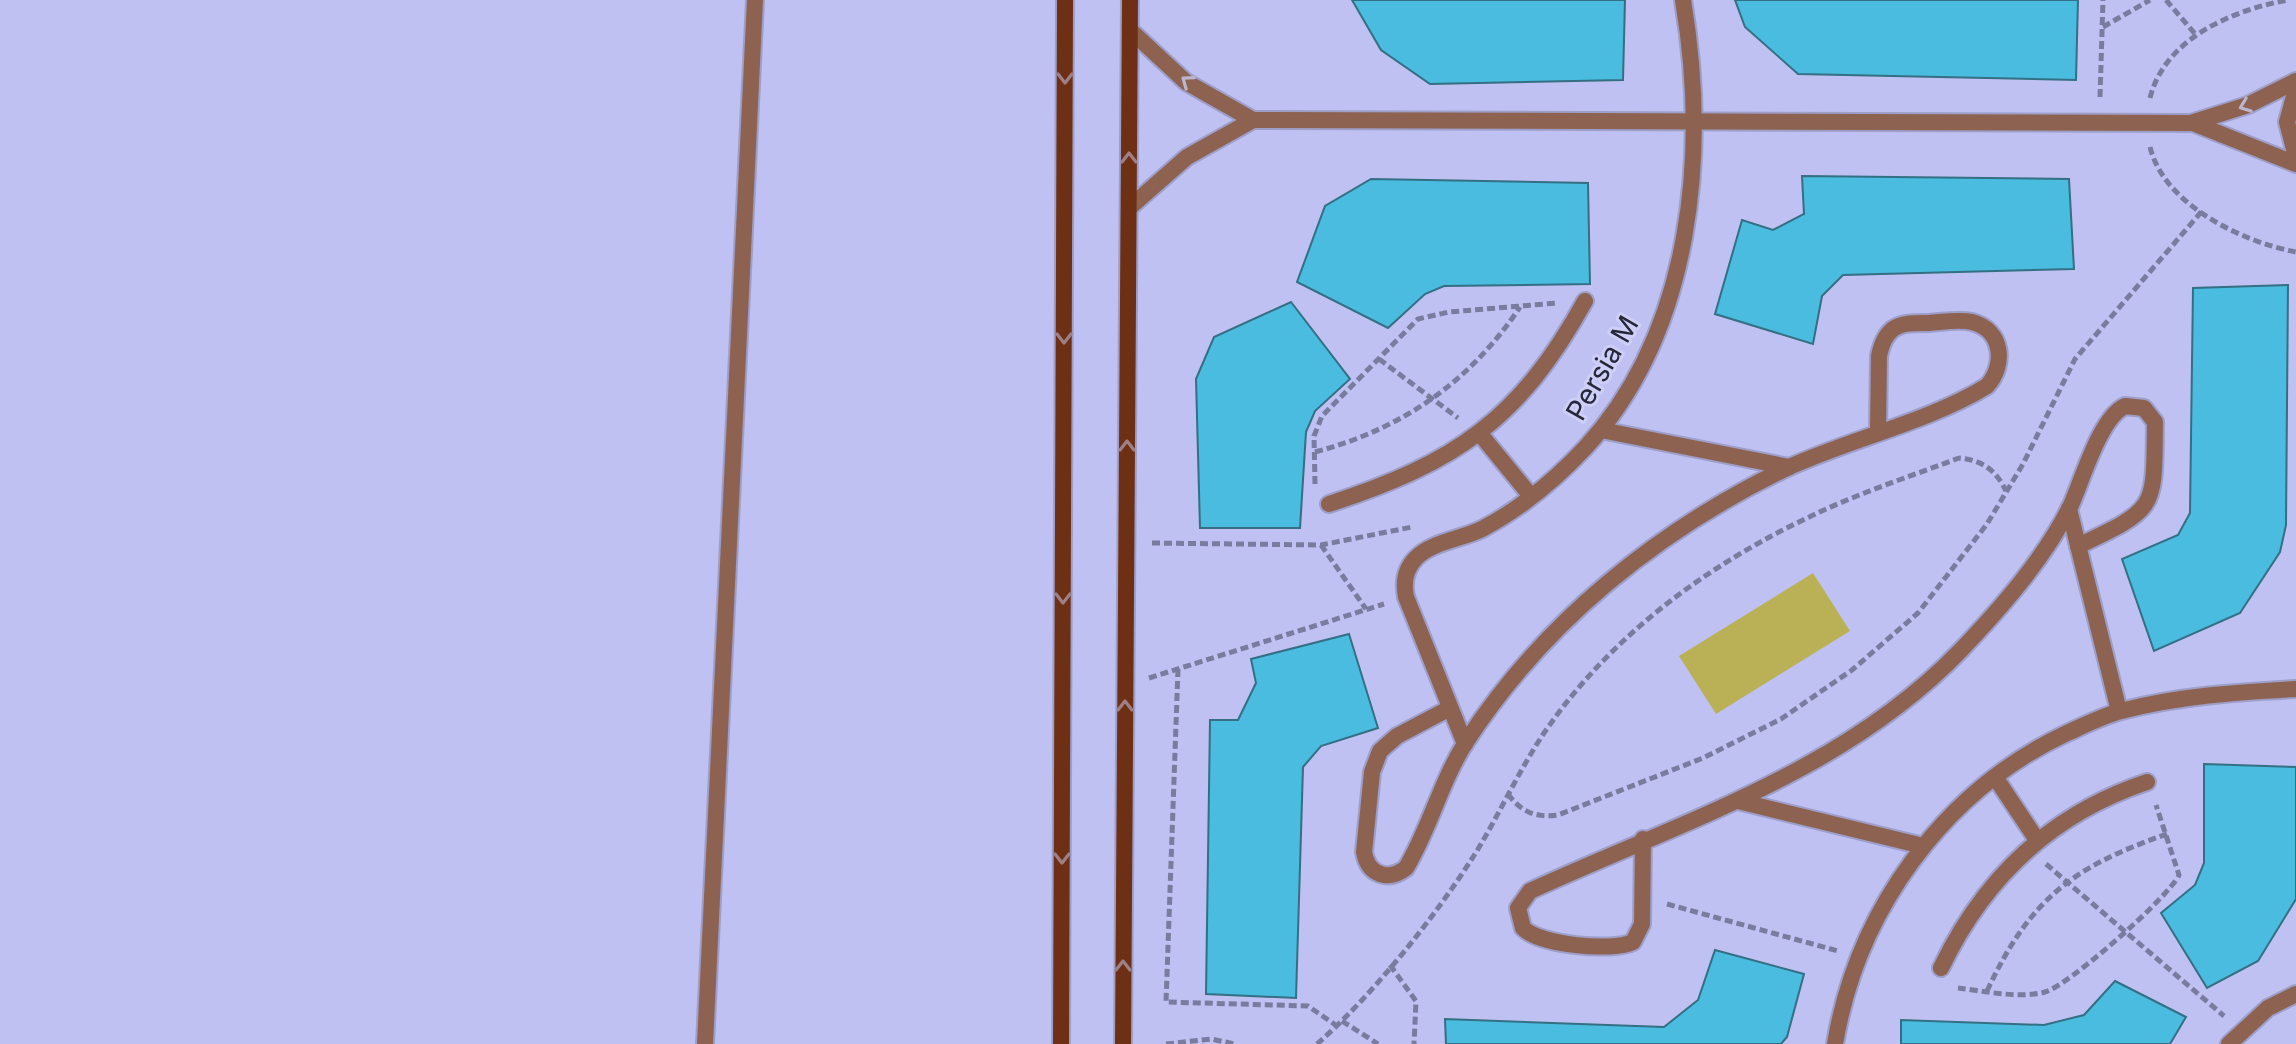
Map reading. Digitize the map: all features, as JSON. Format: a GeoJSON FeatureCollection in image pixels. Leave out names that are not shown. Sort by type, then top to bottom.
{"type":"FeatureCollection","features":[{"type":"Feature","properties":{"kind":"street"},"geometry":{"type":"LineString","coordinates":[[705,1044],[755,0]]}},
{"type":"Feature","properties":{"kind":"street"},"geometry":{"type":"LineString","coordinates":[[1061,1044],[1065,0]]}},
{"type":"Feature","properties":{"kind":"street"},"geometry":{"type":"LineString","coordinates":[[1123,1044],[1130,0]]}},
{"type":"Feature","properties":{"kind":"street","name":"Persia M"},"geometry":{"type":"LineString","coordinates":[[1426,550],[1481,529],[1568,464],[1601,430],[1648,349],[1679,260],[1692,184],[1693,121],[1683,0]]}},
{"type":"Feature","properties":{"kind":"street"},"geometry":{"type":"LineString","coordinates":[[1130,30],[1186,82],[1253,120]]}},
{"type":"Feature","properties":{"kind":"street"},"geometry":{"type":"LineString","coordinates":[[1129,208],[1187,157],[1253,120],[2191,123],[2248,105],[2296,81]]}},
{"type":"Feature","properties":{"kind":"street"},"geometry":{"type":"LineString","coordinates":[[2296,89],[2287,122],[2296,157]]}},
{"type":"Feature","properties":{"kind":"street"},"geometry":{"type":"LineString","coordinates":[[2191,123],[2247,142],[2296,164]]}},
{"type":"Feature","properties":{"kind":"street"},"geometry":{"type":"LineString","coordinates":[[1329,504],[1412,473],[1481,435],[1540,374],[1585,301]]}},
{"type":"Feature","properties":{"kind":"street"},"geometry":{"type":"LineString","coordinates":[[1450,708],[1388,742],[1375,761],[1364,852],[1371,869],[1389,876],[1406,868],[1465,744],[1531,657],[1608,582],[1695,518],[1789,467],[1878,432],[1987,386],[1999,367],[1998,344],[1992,335],[1984,327],[1961,321],[1902,324],[1892,330],[1881,346],[1879,356],[1878,432]]}},
{"type":"Feature","properties":{"kind":"street"},"geometry":{"type":"LineString","coordinates":[[1643,839],[1640,934],[1624,946],[1539,940],[1530,936],[1518,919],[1522,899],[1530,891],[1643,839],[1738,801],[1831,751],[1917,691],[2000,606],[2069,509],[2110,417],[2125,406],[2135,405],[2151,414],[2155,422],[2151,496],[2130,521],[2078,546]]}},
{"type":"Feature","properties":{"kind":"street"},"geometry":{"type":"LineString","coordinates":[[1601,430],[1789,467]]}},
{"type":"Feature","properties":{"kind":"street"},"geometry":{"type":"LineString","coordinates":[[1481,435],[1530,495]]}},
{"type":"Feature","properties":{"kind":"street"},"geometry":{"type":"LineString","coordinates":[[2069,509],[2119,711]]}},
{"type":"Feature","properties":{"kind":"street"},"geometry":{"type":"LineString","coordinates":[[1426,550],[1417,556],[1406,575],[1406,597],[1465,744]]}},
{"type":"Feature","properties":{"kind":"street"},"geometry":{"type":"LineString","coordinates":[[1835,1044],[1839,1018],[1859,956],[1881,910],[1923,846],[1995,777],[2048,743],[2119,711],[2209,696],[2296,689]]}},
{"type":"Feature","properties":{"kind":"street"},"geometry":{"type":"LineString","coordinates":[[1995,777],[2032,844]]}},
{"type":"Feature","properties":{"kind":"street"},"geometry":{"type":"LineString","coordinates":[[1941,968],[1980,898],[2032,844],[2089,805],[2147,782]]}},
{"type":"Feature","properties":{"kind":"street"},"geometry":{"type":"LineString","coordinates":[[1738,801],[1923,846]]}},
{"type":"Feature","properties":{"kind":"street"},"geometry":{"type":"LineString","coordinates":[[2229,1044],[2240,1030],[2268,1008],[2296,994]]}},
{"type":"Feature","properties":{"kind":"path"},"geometry":{"type":"LineString","coordinates":[[2099,122],[2103,0]]}},
{"type":"Feature","properties":{"kind":"path"},"geometry":{"type":"LineString","coordinates":[[2102,28],[2150,0]]}},
{"type":"Feature","properties":{"kind":"path"},"geometry":{"type":"LineString","coordinates":[[2166,0],[2196,35]]}},
{"type":"Feature","properties":{"kind":"path"},"geometry":{"type":"LineString","coordinates":[[2288,0],[2247,10],[2196,35],[2170,57],[2150,96],[2147,123],[2152,154],[2159,169],[2202,211],[2242,234],[2296,252]]}},
{"type":"Feature","properties":{"kind":"path"},"geometry":{"type":"LineString","coordinates":[[1508,794],[1515,803],[1535,815],[1558,815],[1703,758],[1781,719],[1852,670],[1918,613],[1966,555],[2006,492],[2070,366],[2202,211]]}},
{"type":"Feature","properties":{"kind":"path"},"geometry":{"type":"LineString","coordinates":[[1329,504],[1316,507],[1314,436],[1322,416],[1418,319],[1441,313],[1585,301]]}},
{"type":"Feature","properties":{"kind":"path"},"geometry":{"type":"LineString","coordinates":[[1315,452],[1377,432],[1433,400],[1482,357],[1521,306]]}},
{"type":"Feature","properties":{"kind":"path"},"geometry":{"type":"LineString","coordinates":[[1379,359],[1481,435]]}},
{"type":"Feature","properties":{"kind":"path"},"geometry":{"type":"LineString","coordinates":[[1317,1044],[1340,1023],[1456,884],[1544,734],[1608,656],[1684,589],[1729,560],[1824,510],[1959,458],[1972,459],[1993,471],[2006,492]]}},
{"type":"Feature","properties":{"kind":"path"},"geometry":{"type":"LineString","coordinates":[[1127,542],[1321,545],[1417,526],[1426,550]]}},
{"type":"Feature","properties":{"kind":"path"},"geometry":{"type":"LineString","coordinates":[[1321,545],[1366,609]]}},
{"type":"Feature","properties":{"kind":"path"},"geometry":{"type":"LineString","coordinates":[[1125,686],[1406,597]]}},
{"type":"Feature","properties":{"kind":"path"},"geometry":{"type":"LineString","coordinates":[[1178,669],[1166,1002],[1308,1006],[1378,1044]]}},
{"type":"Feature","properties":{"kind":"path"},"geometry":{"type":"LineString","coordinates":[[1941,968],[1935,985],[1987,991],[2048,992],[2125,931],[2179,875],[2147,782]]}},
{"type":"Feature","properties":{"kind":"path"},"geometry":{"type":"LineString","coordinates":[[1987,991],[2006,950],[2033,913],[2066,881],[2113,853],[2167,834]]}},
{"type":"Feature","properties":{"kind":"path"},"geometry":{"type":"LineString","coordinates":[[2032,844],[2066,881],[2240,1030]]}},
{"type":"Feature","properties":{"kind":"path"},"geometry":{"type":"LineString","coordinates":[[1643,897],[1859,956]]}},
{"type":"Feature","properties":{"kind":"path"},"geometry":{"type":"LineString","coordinates":[[1390,965],[1416,1001],[1414,1044]]}},
{"type":"Feature","properties":{"kind":"path"},"geometry":{"type":"LineString","coordinates":[[1327,1035],[1329,1044]]}},
{"type":"Feature","properties":{"kind":"path"},"geometry":{"type":"LineString","coordinates":[[1166,1044],[1211,1039],[1235,1044]]}},
{"type":"Feature","properties":{"kind":"shaded area"},"geometry":{"type":"Polygon","coordinates":[[[1813,573],[1850,631],[1716,714],[1679,656],[1813,573]]]}},
{"type":"Feature","properties":{"kind":"building"},"geometry":{"type":"Polygon","coordinates":[[[1352,0],[1625,0],[1623,80],[1430,84],[1381,50],[1352,0]]]}},
{"type":"Feature","properties":{"kind":"building"},"geometry":{"type":"Polygon","coordinates":[[[1735,0],[2078,0],[2076,80],[1798,74],[1745,27],[1735,0]]]}},
{"type":"Feature","properties":{"kind":"building"},"geometry":{"type":"Polygon","coordinates":[[[1802,176],[2069,179],[2074,269],[1843,275],[1822,296],[1813,344],[1715,314],[1742,220],[1773,230],[1804,214],[1802,176]]]}},
{"type":"Feature","properties":{"kind":"building"},"geometry":{"type":"Polygon","coordinates":[[[1371,179],[1588,183],[1590,284],[1444,286],[1425,294],[1388,328],[1297,282],[1325,206],[1371,179]]]}},
{"type":"Feature","properties":{"kind":"building"},"geometry":{"type":"Polygon","coordinates":[[[2288,285],[2286,525],[2280,552],[2240,613],[2154,651],[2122,559],[2178,535],[2190,513],[2193,288],[2288,285]]]}},
{"type":"Feature","properties":{"kind":"building"},"geometry":{"type":"Polygon","coordinates":[[[1291,302],[1350,379],[1315,411],[1306,432],[1300,528],[1200,528],[1196,379],[1214,337],[1291,302]]]}},
{"type":"Feature","properties":{"kind":"building"},"geometry":{"type":"Polygon","coordinates":[[[1349,634],[1378,728],[1321,746],[1303,767],[1296,998],[1206,994],[1210,720],[1238,720],[1256,683],[1251,659],[1349,634]]]}},
{"type":"Feature","properties":{"kind":"building"},"geometry":{"type":"Polygon","coordinates":[[[2204,764],[2296,767],[2296,899],[2258,961],[2207,988],[2161,913],[2195,885],[2204,863],[2204,764]]]}},
{"type":"Feature","properties":{"kind":"building"},"geometry":{"type":"Polygon","coordinates":[[[1715,950],[1804,974],[1787,1037],[1781,1044],[1446,1044],[1445,1019],[1664,1027],[1698,1000],[1715,950]]]}},
{"type":"Feature","properties":{"kind":"building"},"geometry":{"type":"Polygon","coordinates":[[[2115,981],[2186,1017],[2170,1044],[1901,1044],[1901,1020],[2044,1025],[2084,1015],[2115,981]]]}}]}
